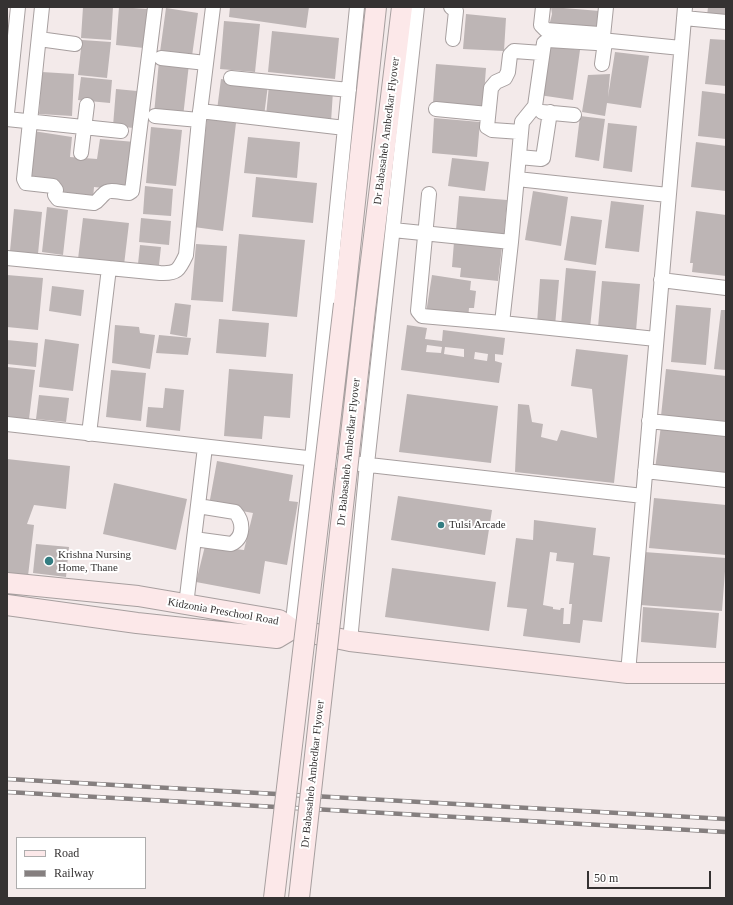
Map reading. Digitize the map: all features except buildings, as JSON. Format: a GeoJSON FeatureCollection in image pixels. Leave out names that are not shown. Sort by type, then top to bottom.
{"type":"FeatureCollection","features":[{"type":"Feature","properties":{"kind":"main road","name":"Dr Babasaheb Ambedkar Flyover"},"geometry":{"type":"LineString","coordinates":[[274,898],[344,304],[376,7]]}},
{"type":"Feature","properties":{"kind":"main road","name":"Dr Babasaheb Ambedkar Flyover"},"geometry":{"type":"LineString","coordinates":[[299,898],[365,310],[402,7]]}},
{"type":"Feature","properties":{"kind":"main road","name":"Kidzonia Preschool Road"},"geometry":{"type":"LineString","coordinates":[[7,583],[138,596],[279,620],[292,629],[277,638],[137,623],[7,605]]}},
{"type":"Feature","properties":{"kind":"main road"},"geometry":{"type":"LineString","coordinates":[[292,629],[350,641],[628,673],[726,673]]}},
{"type":"Feature","properties":{"kind":"street"},"geometry":{"type":"LineString","coordinates":[[42,7],[24,179],[26,182],[53,186],[56,190],[55,195],[58,199],[94,203],[107,191],[129,193],[132,191],[155,7]]}},
{"type":"Feature","properties":{"kind":"street"},"geometry":{"type":"LineString","coordinates":[[7,258],[171,274],[181,266],[186,255],[213,7]]}},
{"type":"Feature","properties":{"kind":"street"},"geometry":{"type":"LineString","coordinates":[[292,629],[312,458],[357,7]]}},
{"type":"Feature","properties":{"kind":"street"},"geometry":{"type":"LineString","coordinates":[[350,641],[417,7]]}},
{"type":"Feature","properties":{"kind":"street"},"geometry":{"type":"LineString","coordinates":[[451,7],[456,11],[453,39]]}},
{"type":"Feature","properties":{"kind":"street"},"geometry":{"type":"LineString","coordinates":[[543,7],[541,25],[546,30],[599,34],[604,39],[611,41],[681,48]]}},
{"type":"Feature","properties":{"kind":"street"},"geometry":{"type":"LineString","coordinates":[[602,64],[606,7]]}},
{"type":"Feature","properties":{"kind":"street"},"geometry":{"type":"LineString","coordinates":[[7,112],[14,11]]}},
{"type":"Feature","properties":{"kind":"street"},"geometry":{"type":"LineString","coordinates":[[628,673],[684,12],[726,22]]}},
{"type":"Feature","properties":{"kind":"street"},"geometry":{"type":"LineString","coordinates":[[39,39],[75,44]]}},
{"type":"Feature","properties":{"kind":"street"},"geometry":{"type":"LineString","coordinates":[[502,323],[522,122],[535,106],[544,43],[548,40],[596,43],[604,39]]}},
{"type":"Feature","properties":{"kind":"street"},"geometry":{"type":"LineString","coordinates":[[521,132],[492,130],[487,127],[491,88],[496,82],[505,78],[508,72],[510,55],[514,51],[542,53]]}},
{"type":"Feature","properties":{"kind":"street"},"geometry":{"type":"LineString","coordinates":[[161,58],[206,63]]}},
{"type":"Feature","properties":{"kind":"street"},"geometry":{"type":"LineString","coordinates":[[231,78],[349,90]]}},
{"type":"Feature","properties":{"kind":"street"},"geometry":{"type":"LineString","coordinates":[[81,153],[87,105]]}},
{"type":"Feature","properties":{"kind":"street"},"geometry":{"type":"LineString","coordinates":[[436,109],[488,114]]}},
{"type":"Feature","properties":{"kind":"street"},"geometry":{"type":"LineString","coordinates":[[531,110],[574,115]]}},
{"type":"Feature","properties":{"kind":"street"},"geometry":{"type":"LineString","coordinates":[[519,157],[540,160],[543,158],[550,112]]}},
{"type":"Feature","properties":{"kind":"street"},"geometry":{"type":"LineString","coordinates":[[155,116],[200,116],[345,128]]}},
{"type":"Feature","properties":{"kind":"street"},"geometry":{"type":"LineString","coordinates":[[7,119],[121,131]]}},
{"type":"Feature","properties":{"kind":"street"},"geometry":{"type":"LineString","coordinates":[[517,179],[668,195]]}},
{"type":"Feature","properties":{"kind":"street"},"geometry":{"type":"LineString","coordinates":[[429,194],[418,311],[422,316],[656,339]]}},
{"type":"Feature","properties":{"kind":"street"},"geometry":{"type":"LineString","coordinates":[[393,230],[510,242]]}},
{"type":"Feature","properties":{"kind":"street"},"geometry":{"type":"LineString","coordinates":[[89,434],[109,268]]}},
{"type":"Feature","properties":{"kind":"street"},"geometry":{"type":"LineString","coordinates":[[661,280],[726,288]]}},
{"type":"Feature","properties":{"kind":"street"},"geometry":{"type":"LineString","coordinates":[[649,421],[726,429]]}},
{"type":"Feature","properties":{"kind":"street"},"geometry":{"type":"LineString","coordinates":[[7,424],[643,496]]}},
{"type":"Feature","properties":{"kind":"street"},"geometry":{"type":"LineString","coordinates":[[186,605],[205,447]]}},
{"type":"Feature","properties":{"kind":"street"},"geometry":{"type":"LineString","coordinates":[[645,472],[726,480]]}},
{"type":"Feature","properties":{"kind":"street"},"geometry":{"type":"LineString","coordinates":[[194,539],[231,544],[235,542],[241,534],[239,516],[235,512],[198,506]]}},
{"type":"Feature","properties":{"kind":"railway"},"geometry":{"type":"LineString","coordinates":[[7,779],[726,819]]}},
{"type":"Feature","properties":{"kind":"railway"},"geometry":{"type":"LineString","coordinates":[[7,792],[726,832]]}},
{"type":"Feature","properties":{"kind":"place","name":"Tulsi Arcade"},"geometry":{"type":"Point","coordinates":[441,525]}},
{"type":"Feature","properties":{"kind":"place","name":"Krishna Nursing Home, Thane"},"geometry":{"type":"Point","coordinates":[49,561]}}]}
